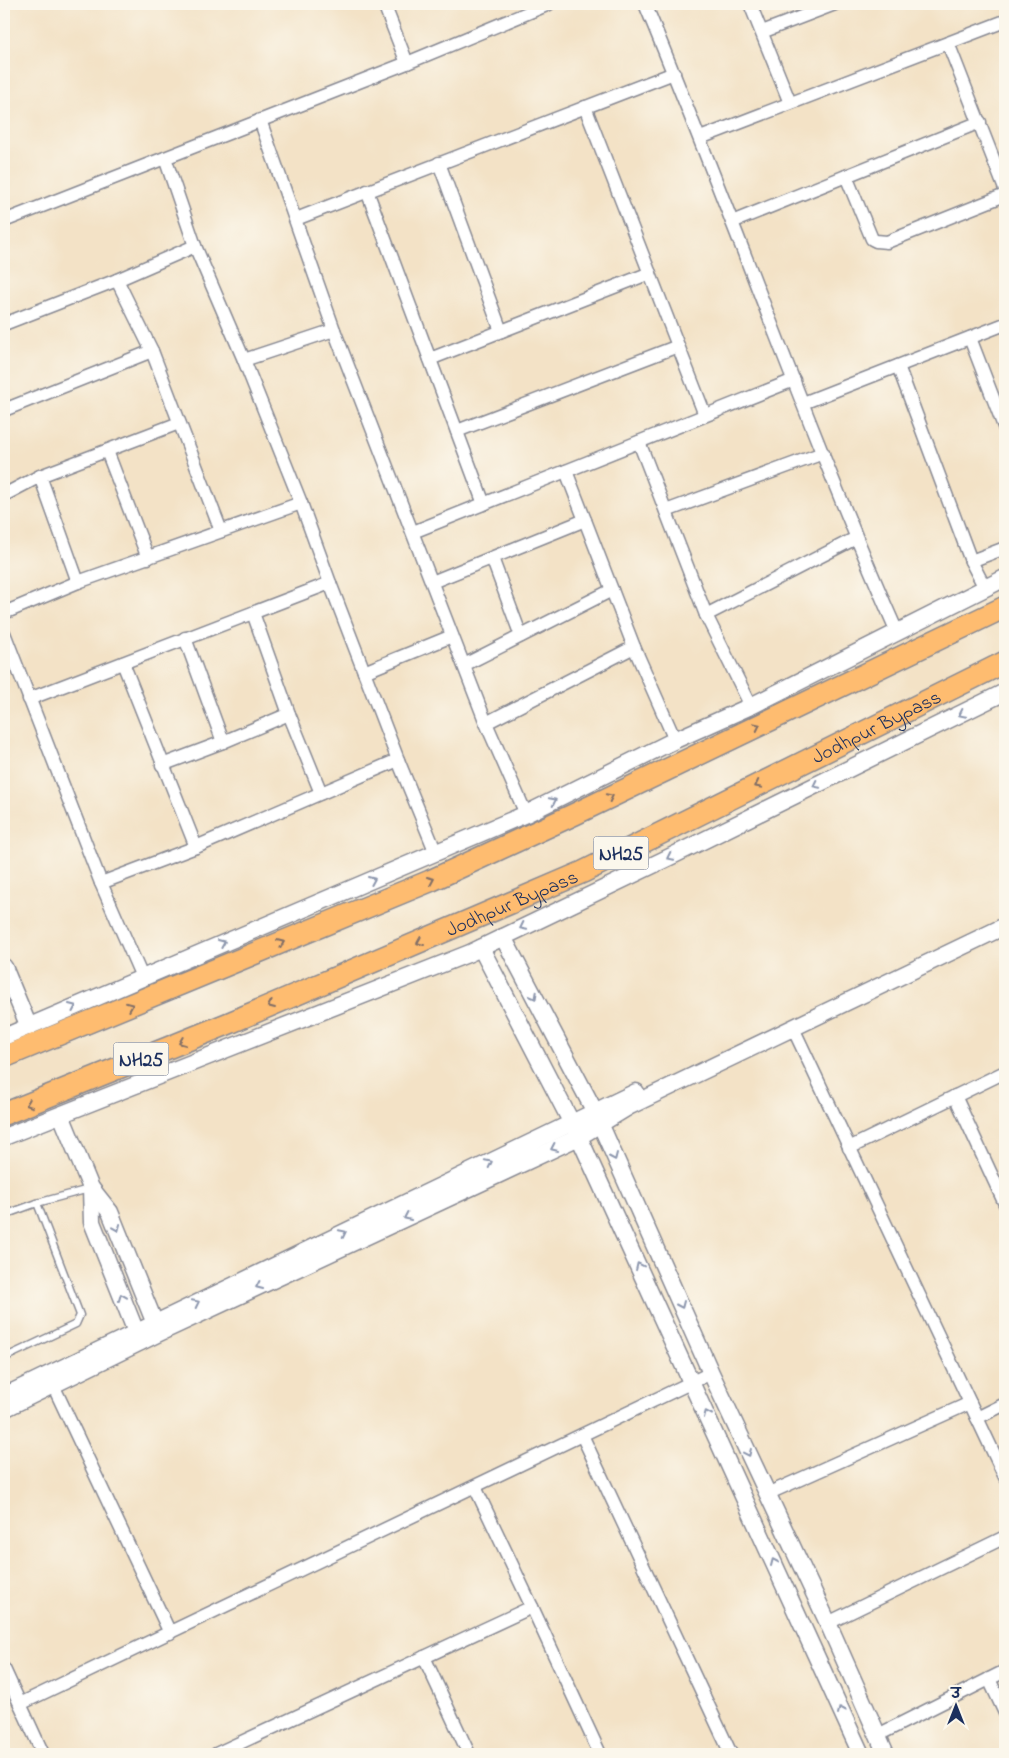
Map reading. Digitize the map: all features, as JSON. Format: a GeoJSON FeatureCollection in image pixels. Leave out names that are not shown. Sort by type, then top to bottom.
{"type":"FeatureCollection","features":[{"type":"Feature","properties":{"kind":"highway"},"geometry":{"type":"LineString","coordinates":[[4,1057],[430,881],[504,848],[1005,607]]}},
{"type":"Feature","properties":{"kind":"highway","name":"Jodhpur Bypass"},"geometry":{"type":"LineString","coordinates":[[4,1114],[227,1024],[583,872],[1005,662]]}},
{"type":"Feature","properties":{"kind":"street"},"geometry":{"type":"LineString","coordinates":[[384,4],[407,63]]}},
{"type":"Feature","properties":{"kind":"street"},"geometry":{"type":"LineString","coordinates":[[4,221],[407,63],[549,4]]}},
{"type":"Feature","properties":{"kind":"street"},"geometry":{"type":"LineString","coordinates":[[645,4],[700,138],[856,538],[897,632]]}},
{"type":"Feature","properties":{"kind":"street"},"geometry":{"type":"LineString","coordinates":[[750,4],[790,103]]}},
{"type":"Feature","properties":{"kind":"street"},"geometry":{"type":"LineString","coordinates":[[762,32],[835,4]]}},
{"type":"Feature","properties":{"kind":"street"},"geometry":{"type":"LineString","coordinates":[[700,138],[1005,20]]}},
{"type":"Feature","properties":{"kind":"street"},"geometry":{"type":"LineString","coordinates":[[948,43],[1005,189]]}},
{"type":"Feature","properties":{"kind":"street"},"geometry":{"type":"LineString","coordinates":[[296,219],[674,73]]}},
{"type":"Feature","properties":{"kind":"street"},"geometry":{"type":"LineString","coordinates":[[585,107],[705,415]]}},
{"type":"Feature","properties":{"kind":"street"},"geometry":{"type":"LineString","coordinates":[[260,120],[334,330],[486,723],[526,814]]}},
{"type":"Feature","properties":{"kind":"street"},"geometry":{"type":"LineString","coordinates":[[732,222],[980,122]]}},
{"type":"Feature","properties":{"kind":"street"},"geometry":{"type":"LineString","coordinates":[[165,158],[196,246],[301,503],[364,672],[436,853]]}},
{"type":"Feature","properties":{"kind":"street"},"geometry":{"type":"LineString","coordinates":[[439,163],[501,331]]}},
{"type":"Feature","properties":{"kind":"street"},"geometry":{"type":"LineString","coordinates":[[846,176],[872,238],[876,241],[887,242],[1005,195]]}},
{"type":"Feature","properties":{"kind":"street"},"geometry":{"type":"LineString","coordinates":[[367,191],[484,504]]}},
{"type":"Feature","properties":{"kind":"street"},"geometry":{"type":"LineString","coordinates":[[4,324],[117,280],[196,246]]}},
{"type":"Feature","properties":{"kind":"street"},"geometry":{"type":"LineString","coordinates":[[430,359],[650,273]]}},
{"type":"Feature","properties":{"kind":"street"},"geometry":{"type":"LineString","coordinates":[[117,280],[152,352],[221,531]]}},
{"type":"Feature","properties":{"kind":"street"},"geometry":{"type":"LineString","coordinates":[[803,403],[1005,324]]}},
{"type":"Feature","properties":{"kind":"street"},"geometry":{"type":"LineString","coordinates":[[244,360],[334,330]]}},
{"type":"Feature","properties":{"kind":"street"},"geometry":{"type":"LineString","coordinates":[[970,338],[1001,403],[1005,429]]}},
{"type":"Feature","properties":{"kind":"street"},"geometry":{"type":"LineString","coordinates":[[456,431],[678,346]]}},
{"type":"Feature","properties":{"kind":"street"},"geometry":{"type":"LineString","coordinates":[[4,409],[152,352]]}},
{"type":"Feature","properties":{"kind":"street"},"geometry":{"type":"LineString","coordinates":[[898,366],[971,561],[985,588]]}},
{"type":"Feature","properties":{"kind":"street"},"geometry":{"type":"LineString","coordinates":[[413,532],[794,380]]}},
{"type":"Feature","properties":{"kind":"street"},"geometry":{"type":"LineString","coordinates":[[4,495],[40,476],[178,423]]}},
{"type":"Feature","properties":{"kind":"street"},"geometry":{"type":"LineString","coordinates":[[639,442],[706,615],[751,706]]}},
{"type":"Feature","properties":{"kind":"street"},"geometry":{"type":"LineString","coordinates":[[107,451],[148,558]]}},
{"type":"Feature","properties":{"kind":"street"},"geometry":{"type":"LineString","coordinates":[[666,511],[822,453]]}},
{"type":"Feature","properties":{"kind":"street"},"geometry":{"type":"LineString","coordinates":[[566,471],[634,647],[675,740]]}},
{"type":"Feature","properties":{"kind":"street"},"geometry":{"type":"LineString","coordinates":[[40,476],[78,582]]}},
{"type":"Feature","properties":{"kind":"street"},"geometry":{"type":"LineString","coordinates":[[4,613],[78,582],[301,503]]}},
{"type":"Feature","properties":{"kind":"street"},"geometry":{"type":"LineString","coordinates":[[432,582],[585,520]]}},
{"type":"Feature","properties":{"kind":"street"},"geometry":{"type":"LineString","coordinates":[[706,615],[856,538]]}},
{"type":"Feature","properties":{"kind":"street"},"geometry":{"type":"LineString","coordinates":[[971,561],[1005,548]]}},
{"type":"Feature","properties":{"kind":"street"},"geometry":{"type":"LineString","coordinates":[[492,558],[521,636]]}},
{"type":"Feature","properties":{"kind":"street"},"geometry":{"type":"LineString","coordinates":[[4,1037],[27,1023],[142,977],[526,814],[675,740],[751,706],[1005,578]]}},
{"type":"Feature","properties":{"kind":"street"},"geometry":{"type":"LineString","coordinates":[[29,699],[330,583]]}},
{"type":"Feature","properties":{"kind":"street"},"geometry":{"type":"LineString","coordinates":[[464,665],[612,590]]}},
{"type":"Feature","properties":{"kind":"street"},"geometry":{"type":"LineString","coordinates":[[253,612],[321,793]]}},
{"type":"Feature","properties":{"kind":"street"},"geometry":{"type":"LineString","coordinates":[[4,633],[101,883],[142,977]]}},
{"type":"Feature","properties":{"kind":"street"},"geometry":{"type":"LineString","coordinates":[[364,672],[452,636]]}},
{"type":"Feature","properties":{"kind":"street"},"geometry":{"type":"LineString","coordinates":[[186,638],[222,742]]}},
{"type":"Feature","properties":{"kind":"street"},"geometry":{"type":"LineString","coordinates":[[486,723],[634,647]]}},
{"type":"Feature","properties":{"kind":"street"},"geometry":{"type":"LineString","coordinates":[[123,663],[162,765],[196,846]]}},
{"type":"Feature","properties":{"kind":"street"},"geometry":{"type":"LineString","coordinates":[[4,1137],[481,948],[1005,692]]}},
{"type":"Feature","properties":{"kind":"street"},"geometry":{"type":"LineString","coordinates":[[162,765],[290,714]]}},
{"type":"Feature","properties":{"kind":"street"},"geometry":{"type":"LineString","coordinates":[[101,883],[196,846],[398,760]]}},
{"type":"Feature","properties":{"kind":"street"},"geometry":{"type":"LineString","coordinates":[[4,1396],[138,1337],[598,1119],[1005,914]]}},
{"type":"Feature","properties":{"kind":"street"},"geometry":{"type":"LineString","coordinates":[[598,1119],[630,1106],[1005,926]]}},
{"type":"Feature","properties":{"kind":"street"},"geometry":{"type":"LineString","coordinates":[[503,937],[598,1119],[711,1373],[828,1623],[886,1754]]}},
{"type":"Feature","properties":{"kind":"street"},"geometry":{"type":"LineString","coordinates":[[481,948],[575,1130],[861,1754]]}},
{"type":"Feature","properties":{"kind":"street"},"geometry":{"type":"LineString","coordinates":[[4,967],[27,1023]]}},
{"type":"Feature","properties":{"kind":"street"},"geometry":{"type":"LineString","coordinates":[[4,1028],[27,1023]]}},
{"type":"Feature","properties":{"kind":"street"},"geometry":{"type":"LineString","coordinates":[[793,1028],[1005,1477]]}},
{"type":"Feature","properties":{"kind":"street"},"geometry":{"type":"LineString","coordinates":[[849,1148],[1005,1072]]}},
{"type":"Feature","properties":{"kind":"street"},"geometry":{"type":"LineString","coordinates":[[956,1096],[1004,1199]]}},
{"type":"Feature","properties":{"kind":"street"},"geometry":{"type":"LineString","coordinates":[[61,1115],[90,1188],[110,1212],[156,1328]]}},
{"type":"Feature","properties":{"kind":"street"},"geometry":{"type":"LineString","coordinates":[[90,1188],[92,1222],[138,1337]]}},
{"type":"Feature","properties":{"kind":"street"},"geometry":{"type":"LineString","coordinates":[[4,1409],[53,1385],[138,1337]]}},
{"type":"Feature","properties":{"kind":"street"},"geometry":{"type":"LineString","coordinates":[[20,1704],[711,1373]]}},
{"type":"Feature","properties":{"kind":"street"},"geometry":{"type":"LineString","coordinates":[[53,1385],[170,1633]]}},
{"type":"Feature","properties":{"kind":"street"},"geometry":{"type":"LineString","coordinates":[[767,1494],[970,1403]]}},
{"type":"Feature","properties":{"kind":"street"},"geometry":{"type":"LineString","coordinates":[[978,1418],[1005,1404]]}},
{"type":"Feature","properties":{"kind":"street"},"geometry":{"type":"LineString","coordinates":[[582,1435],[731,1754]]}},
{"type":"Feature","properties":{"kind":"street"},"geometry":{"type":"LineString","coordinates":[[475,1487],[600,1754]]}},
{"type":"Feature","properties":{"kind":"street"},"geometry":{"type":"LineString","coordinates":[[828,1623],[1005,1537]]}},
{"type":"Feature","properties":{"kind":"street"},"geometry":{"type":"LineString","coordinates":[[219,1754],[532,1607]]}},
{"type":"Feature","properties":{"kind":"street"},"geometry":{"type":"LineString","coordinates":[[424,1658],[469,1754]]}},
{"type":"Feature","properties":{"kind":"street"},"geometry":{"type":"LineString","coordinates":[[4,1669],[43,1754]]}},
{"type":"Feature","properties":{"kind":"street"},"geometry":{"type":"LineString","coordinates":[[878,1735],[1005,1671]]}},
{"type":"Feature","properties":{"kind":"street"},"geometry":{"type":"LineString","coordinates":[[989,1679],[1005,1713]]}},
{"type":"Feature","properties":{"kind":"lane"},"geometry":{"type":"LineString","coordinates":[[4,1216],[37,1203],[90,1188]]}},
{"type":"Feature","properties":{"kind":"lane"},"geometry":{"type":"LineString","coordinates":[[4,1358],[76,1324],[80,1314],[37,1203]]}}]}
